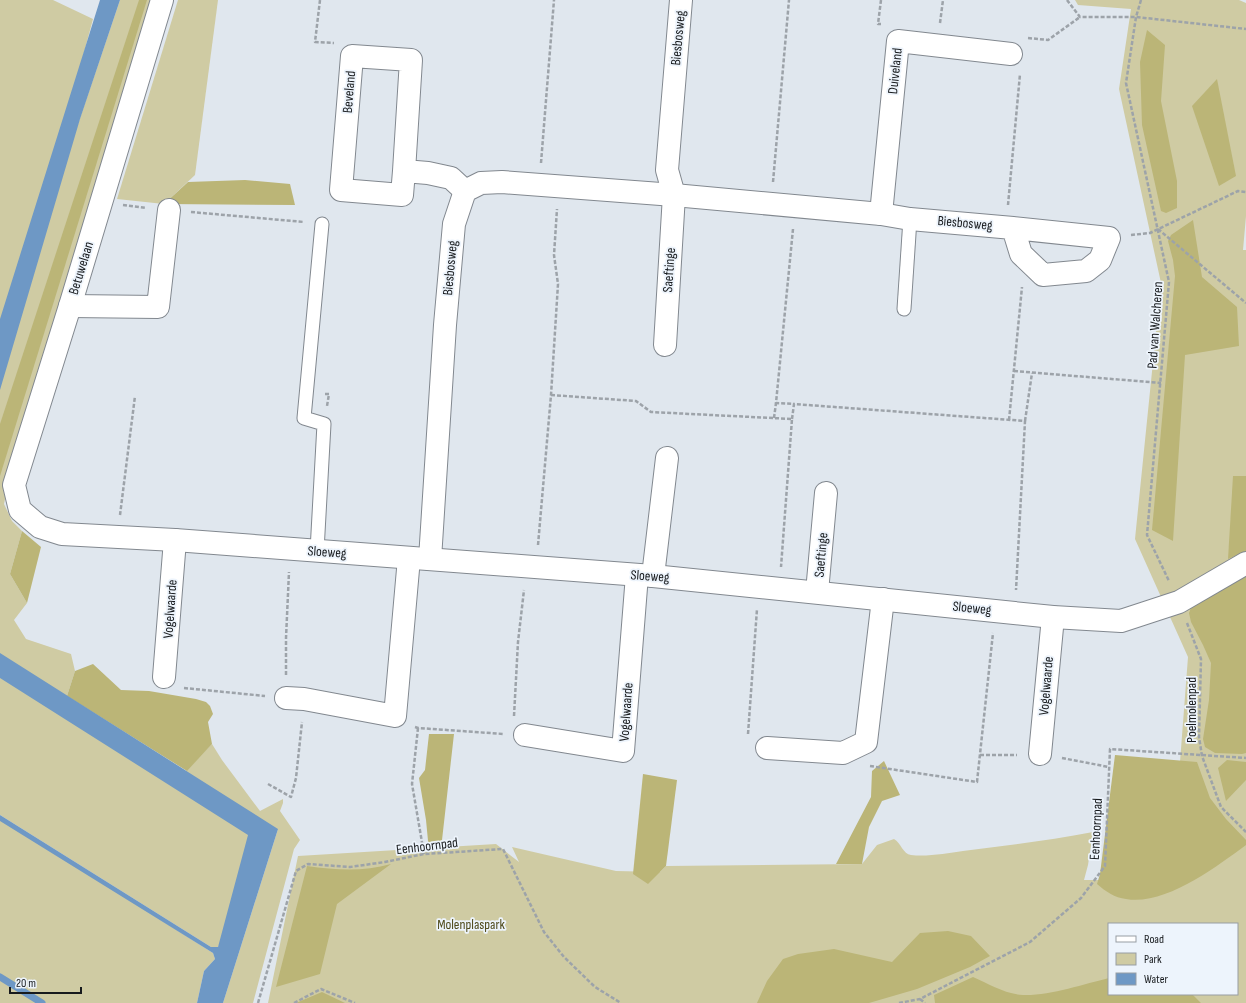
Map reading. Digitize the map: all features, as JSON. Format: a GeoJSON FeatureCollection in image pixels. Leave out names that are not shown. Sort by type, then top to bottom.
{"type":"FeatureCollection","features":[{"type":"Feature","properties":{"kind":"street","name":"Betuwelaan"},"geometry":{"type":"LineString","coordinates":[[40,527],[20,510],[14,485],[70,306],[162,0]]}},
{"type":"Feature","properties":{"kind":"street","name":"Biesbosweg"},"geometry":{"type":"LineString","coordinates":[[674,195],[667,170],[681,0]]}},
{"type":"Feature","properties":{"kind":"street","name":"Duiveland"},"geometry":{"type":"LineString","coordinates":[[881,214],[898,40],[1018,54]]}},
{"type":"Feature","properties":{"kind":"street","name":"Beveland"},"geometry":{"type":"LineString","coordinates":[[352,56],[411,60],[404,171],[402,195],[341,190],[352,56]]}},
{"type":"Feature","properties":{"kind":"street"},"geometry":{"type":"LineString","coordinates":[[404,171],[428,173],[451,178],[465,191]]}},
{"type":"Feature","properties":{"kind":"street","name":"Biesbosweg"},"geometry":{"type":"LineString","coordinates":[[420,559],[445,325],[454,224],[465,191],[481,183],[502,182],[674,195],[881,214],[910,219],[1010,227],[1109,238]]}},
{"type":"Feature","properties":{"kind":"street","name":"Saeftinge"},"geometry":{"type":"LineString","coordinates":[[664,345],[674,195]]}},
{"type":"Feature","properties":{"kind":"street"},"geometry":{"type":"LineString","coordinates":[[70,306],[158,307],[169,210]]}},
{"type":"Feature","properties":{"kind":"street"},"geometry":{"type":"LineString","coordinates":[[1010,227],[1021,254],[1043,275],[1086,271],[1100,260],[1109,238]]}},
{"type":"Feature","properties":{"kind":"street"},"geometry":{"type":"LineString","coordinates":[[645,576],[667,458]]}},
{"type":"Feature","properties":{"kind":"street","name":"Saeftinge"},"geometry":{"type":"LineString","coordinates":[[817,592],[826,493]]}},
{"type":"Feature","properties":{"kind":"street","name":"Sloeweg"},"geometry":{"type":"LineString","coordinates":[[40,527],[62,534],[175,540],[645,576],[817,592],[1053,617],[1122,622],[1179,602],[1246,563]]}},
{"type":"Feature","properties":{"kind":"street","name":"Vogelwaarde"},"geometry":{"type":"LineString","coordinates":[[164,677],[175,540]]}},
{"type":"Feature","properties":{"kind":"street"},"geometry":{"type":"LineString","coordinates":[[286,698],[308,700],[395,716],[420,559]]}},
{"type":"Feature","properties":{"kind":"street","name":"Vogelwaarde"},"geometry":{"type":"LineString","coordinates":[[519,735],[623,751],[645,576]]}},
{"type":"Feature","properties":{"kind":"street"},"geometry":{"type":"LineString","coordinates":[[767,748],[843,753],[866,742],[883,599]]}},
{"type":"Feature","properties":{"kind":"street","name":"Vogelwaarde"},"geometry":{"type":"LineString","coordinates":[[1040,754],[1053,617]]}},
{"type":"Feature","properties":{"kind":"lane"},"geometry":{"type":"LineString","coordinates":[[904,309],[910,219]]}},
{"type":"Feature","properties":{"kind":"lane"},"geometry":{"type":"LineString","coordinates":[[317,551],[324,424],[304,418],[322,224]]}},
{"type":"Feature","properties":{"kind":"path"},"geometry":{"type":"LineString","coordinates":[[320,0],[315,42],[349,44],[352,56]]}},
{"type":"Feature","properties":{"kind":"path"},"geometry":{"type":"LineString","coordinates":[[424,854],[412,784],[418,728],[519,735],[518,642],[532,568],[551,395],[558,284],[554,255],[549,186],[554,0]]}},
{"type":"Feature","properties":{"kind":"path"},"geometry":{"type":"LineString","coordinates":[[771,204],[790,0]]}},
{"type":"Feature","properties":{"kind":"path"},"geometry":{"type":"LineString","coordinates":[[881,0],[878,24],[884,25]]}},
{"type":"Feature","properties":{"kind":"path"},"geometry":{"type":"LineString","coordinates":[[940,30],[943,0]]}},
{"type":"Feature","properties":{"kind":"path"},"geometry":{"type":"LineString","coordinates":[[1067,0],[1080,17]]}},
{"type":"Feature","properties":{"kind":"path","name":"Pad van Walcheren"},"geometry":{"type":"LineString","coordinates":[[1141,0],[1136,18],[1126,83],[1169,282],[1147,535],[1179,602]]}},
{"type":"Feature","properties":{"kind":"path"},"geometry":{"type":"LineString","coordinates":[[1010,227],[1018,54],[1048,40],[1080,17],[1136,18],[1246,28]]}},
{"type":"Feature","properties":{"kind":"path"},"geometry":{"type":"LineString","coordinates":[[1109,238],[1150,233],[1238,191],[1246,192]]}},
{"type":"Feature","properties":{"kind":"path"},"geometry":{"type":"LineString","coordinates":[[101,203],[322,224]]}},
{"type":"Feature","properties":{"kind":"path"},"geometry":{"type":"LineString","coordinates":[[774,418],[795,207]]}},
{"type":"Feature","properties":{"kind":"path"},"geometry":{"type":"LineString","coordinates":[[1158,229],[1246,303]]}},
{"type":"Feature","properties":{"kind":"path"},"geometry":{"type":"LineString","coordinates":[[1009,420],[1025,258]]}},
{"type":"Feature","properties":{"kind":"path"},"geometry":{"type":"LineString","coordinates":[[1014,371],[1161,384]]}},
{"type":"Feature","properties":{"kind":"path"},"geometry":{"type":"LineString","coordinates":[[856,747],[862,765],[977,782],[980,755],[1005,612],[1025,421],[1032,373]]}},
{"type":"Feature","properties":{"kind":"path"},"geometry":{"type":"LineString","coordinates":[[551,395],[636,401],[651,412],[792,419]]}},
{"type":"Feature","properties":{"kind":"path"},"geometry":{"type":"LineString","coordinates":[[117,537],[135,396]]}},
{"type":"Feature","properties":{"kind":"path"},"geometry":{"type":"LineString","coordinates":[[776,404],[794,404],[1025,421]]}},
{"type":"Feature","properties":{"kind":"path"},"geometry":{"type":"LineString","coordinates":[[767,748],[747,742],[794,404]]}},
{"type":"Feature","properties":{"kind":"path"},"geometry":{"type":"LineString","coordinates":[[164,677],[177,687],[286,698],[286,638],[291,549]]}},
{"type":"Feature","properties":{"kind":"path","name":"Poelmolenpad"},"geometry":{"type":"LineString","coordinates":[[1179,602],[1201,660],[1199,737],[1202,756],[1221,807],[1246,832]]}},
{"type":"Feature","properties":{"kind":"path"},"geometry":{"type":"LineString","coordinates":[[268,784],[291,797],[296,778],[300,727],[308,700]]}},
{"type":"Feature","properties":{"kind":"path","name":"Eenhoornpad"},"geometry":{"type":"LineString","coordinates":[[899,1003],[920,999],[1030,942],[1081,898],[1105,866],[1110,749],[1246,758]]}},
{"type":"Feature","properties":{"kind":"path"},"geometry":{"type":"LineString","coordinates":[[980,755],[1040,754],[1109,767]]}},
{"type":"Feature","properties":{"kind":"path","name":"Eenhoornpad"},"geometry":{"type":"LineString","coordinates":[[258,1003],[296,871],[308,864],[350,867],[424,854],[503,849],[544,932],[564,957],[595,987],[621,1003]]}},
{"type":"Feature","properties":{"kind":"path"},"geometry":{"type":"LineString","coordinates":[[294,1003],[321,990],[355,1003]]}},
{"type":"Feature","properties":{"kind":"path"},"geometry":{"type":"LineString","coordinates":[[920,999],[925,1003]]}},
{"type":"Feature","properties":{"kind":"green space"},"geometry":{"type":"Polygon","coordinates":[[[0,0],[53,0],[93,19],[15,310],[120,0],[156,0],[9,480],[4,504],[12,521],[22,531],[10,574],[27,603],[14,620],[26,639],[71,654],[75,671],[67,696],[186,771],[212,744],[260,811],[283,799],[280,811],[300,840],[294,849],[253,1003],[223,1003],[278,829],[218,947],[211,947],[0,815],[0,0]]]}},
{"type":"Feature","properties":{"kind":"green space"},"geometry":{"type":"Polygon","coordinates":[[[178,0],[218,0],[195,175],[164,204],[117,199],[178,0]]]}},
{"type":"Feature","properties":{"kind":"green space","name":"Molenplaspark"},"geometry":{"type":"Polygon","coordinates":[[[1075,0],[1239,0],[1246,3],[1246,216],[1243,250],[1246,250],[1246,1003],[268,1003],[298,856],[496,844],[519,862],[512,847],[616,871],[660,872],[666,866],[862,864],[877,845],[894,839],[906,853],[924,856],[1012,845],[1093,832],[1084,880],[1102,880],[1180,762],[1188,657],[1135,539],[1161,283],[1119,89],[1131,9],[1078,5],[1075,0]]]}},
{"type":"Feature","properties":{"kind":"green space"},"geometry":{"type":"Polygon","coordinates":[[[0,818],[213,953],[215,959],[204,971],[197,1003],[0,1003],[0,818]]]}},
{"type":"Feature","properties":{"kind":"shaded area"},"geometry":{"type":"Polygon","coordinates":[[[139,0],[147,0],[0,476],[0,424],[139,0]]]}},
{"type":"Feature","properties":{"kind":"shaded area"},"geometry":{"type":"Polygon","coordinates":[[[1147,30],[1165,45],[1161,101],[1177,181],[1177,208],[1166,213],[1161,211],[1142,125],[1140,62],[1147,30]]]}},
{"type":"Feature","properties":{"kind":"shaded area"},"geometry":{"type":"Polygon","coordinates":[[[1217,79],[1236,176],[1219,186],[1192,106],[1217,79]]]}},
{"type":"Feature","properties":{"kind":"shaded area"},"geometry":{"type":"Polygon","coordinates":[[[245,180],[290,184],[295,205],[164,204],[188,182],[245,180]]]}},
{"type":"Feature","properties":{"kind":"shaded area"},"geometry":{"type":"Polygon","coordinates":[[[1193,220],[1202,277],[1237,307],[1239,346],[1185,355],[1173,541],[1152,530],[1175,276],[1168,241],[1171,235],[1193,220]]]}},
{"type":"Feature","properties":{"kind":"shaded area"},"geometry":{"type":"Polygon","coordinates":[[[1233,476],[1246,476],[1246,551],[1228,559],[1233,476]]]}},
{"type":"Feature","properties":{"kind":"shaded area"},"geometry":{"type":"Polygon","coordinates":[[[22,531],[41,547],[27,603],[10,574],[22,531]]]}},
{"type":"Feature","properties":{"kind":"shaded area"},"geometry":{"type":"Polygon","coordinates":[[[1246,576],[1246,753],[1215,753],[1205,747],[1203,739],[1209,700],[1211,663],[1191,622],[1189,613],[1193,602],[1246,576]]]}},
{"type":"Feature","properties":{"kind":"shaded area"},"geometry":{"type":"Polygon","coordinates":[[[93,664],[121,690],[149,691],[206,702],[210,706],[213,714],[208,722],[212,744],[187,771],[67,696],[75,671],[93,664]]]}},
{"type":"Feature","properties":{"kind":"shaded area"},"geometry":{"type":"Polygon","coordinates":[[[429,734],[454,734],[441,849],[429,851],[426,820],[419,778],[425,770],[429,734]]]}},
{"type":"Feature","properties":{"kind":"shaded area"},"geometry":{"type":"Polygon","coordinates":[[[1115,755],[1197,762],[1210,798],[1226,819],[1246,840],[1246,845],[1205,874],[1173,891],[1157,897],[1141,900],[1126,899],[1114,896],[1107,892],[1097,884],[1100,874],[1115,755]]]}},
{"type":"Feature","properties":{"kind":"shaded area"},"geometry":{"type":"Polygon","coordinates":[[[1227,760],[1246,762],[1246,780],[1226,801],[1218,768],[1227,760]]]}},
{"type":"Feature","properties":{"kind":"shaded area"},"geometry":{"type":"Polygon","coordinates":[[[884,761],[900,795],[882,801],[869,827],[862,864],[836,864],[871,797],[872,771],[884,761]]]}},
{"type":"Feature","properties":{"kind":"shaded area"},"geometry":{"type":"Polygon","coordinates":[[[643,774],[677,780],[666,866],[648,884],[633,874],[643,774]]]}},
{"type":"Feature","properties":{"kind":"shaded area"},"geometry":{"type":"Polygon","coordinates":[[[391,864],[337,904],[320,974],[276,987],[307,866],[349,870],[381,867],[391,864]]]}},
{"type":"Feature","properties":{"kind":"shaded area"},"geometry":{"type":"Polygon","coordinates":[[[948,931],[971,936],[990,956],[970,967],[917,989],[869,1003],[757,1003],[767,981],[783,959],[798,954],[834,949],[892,962],[920,933],[948,931]]]}},
{"type":"Feature","properties":{"kind":"shaded area"},"geometry":{"type":"Polygon","coordinates":[[[973,977],[1003,991],[1023,995],[1055,992],[1108,978],[1108,995],[1193,995],[1201,1003],[935,1003],[934,995],[973,977]]]}},
{"type":"Feature","properties":{"kind":"shaded area"},"geometry":{"type":"Polygon","coordinates":[[[322,992],[345,1003],[296,1003],[322,992]]]}},
{"type":"Feature","properties":{"kind":"water"},"geometry":{"type":"Polygon","coordinates":[[[100,0],[120,0],[80,119],[0,390],[0,319],[100,0]]]}},
{"type":"Feature","properties":{"kind":"water"},"geometry":{"type":"Polygon","coordinates":[[[0,653],[278,829],[223,1003],[197,1003],[204,971],[215,959],[213,953],[0,821],[0,815],[211,947],[218,947],[248,835],[0,678],[0,653]]]}},
{"type":"Feature","properties":{"kind":"waterway"},"geometry":{"type":"LineString","coordinates":[[0,977],[42,1003]]}}]}
